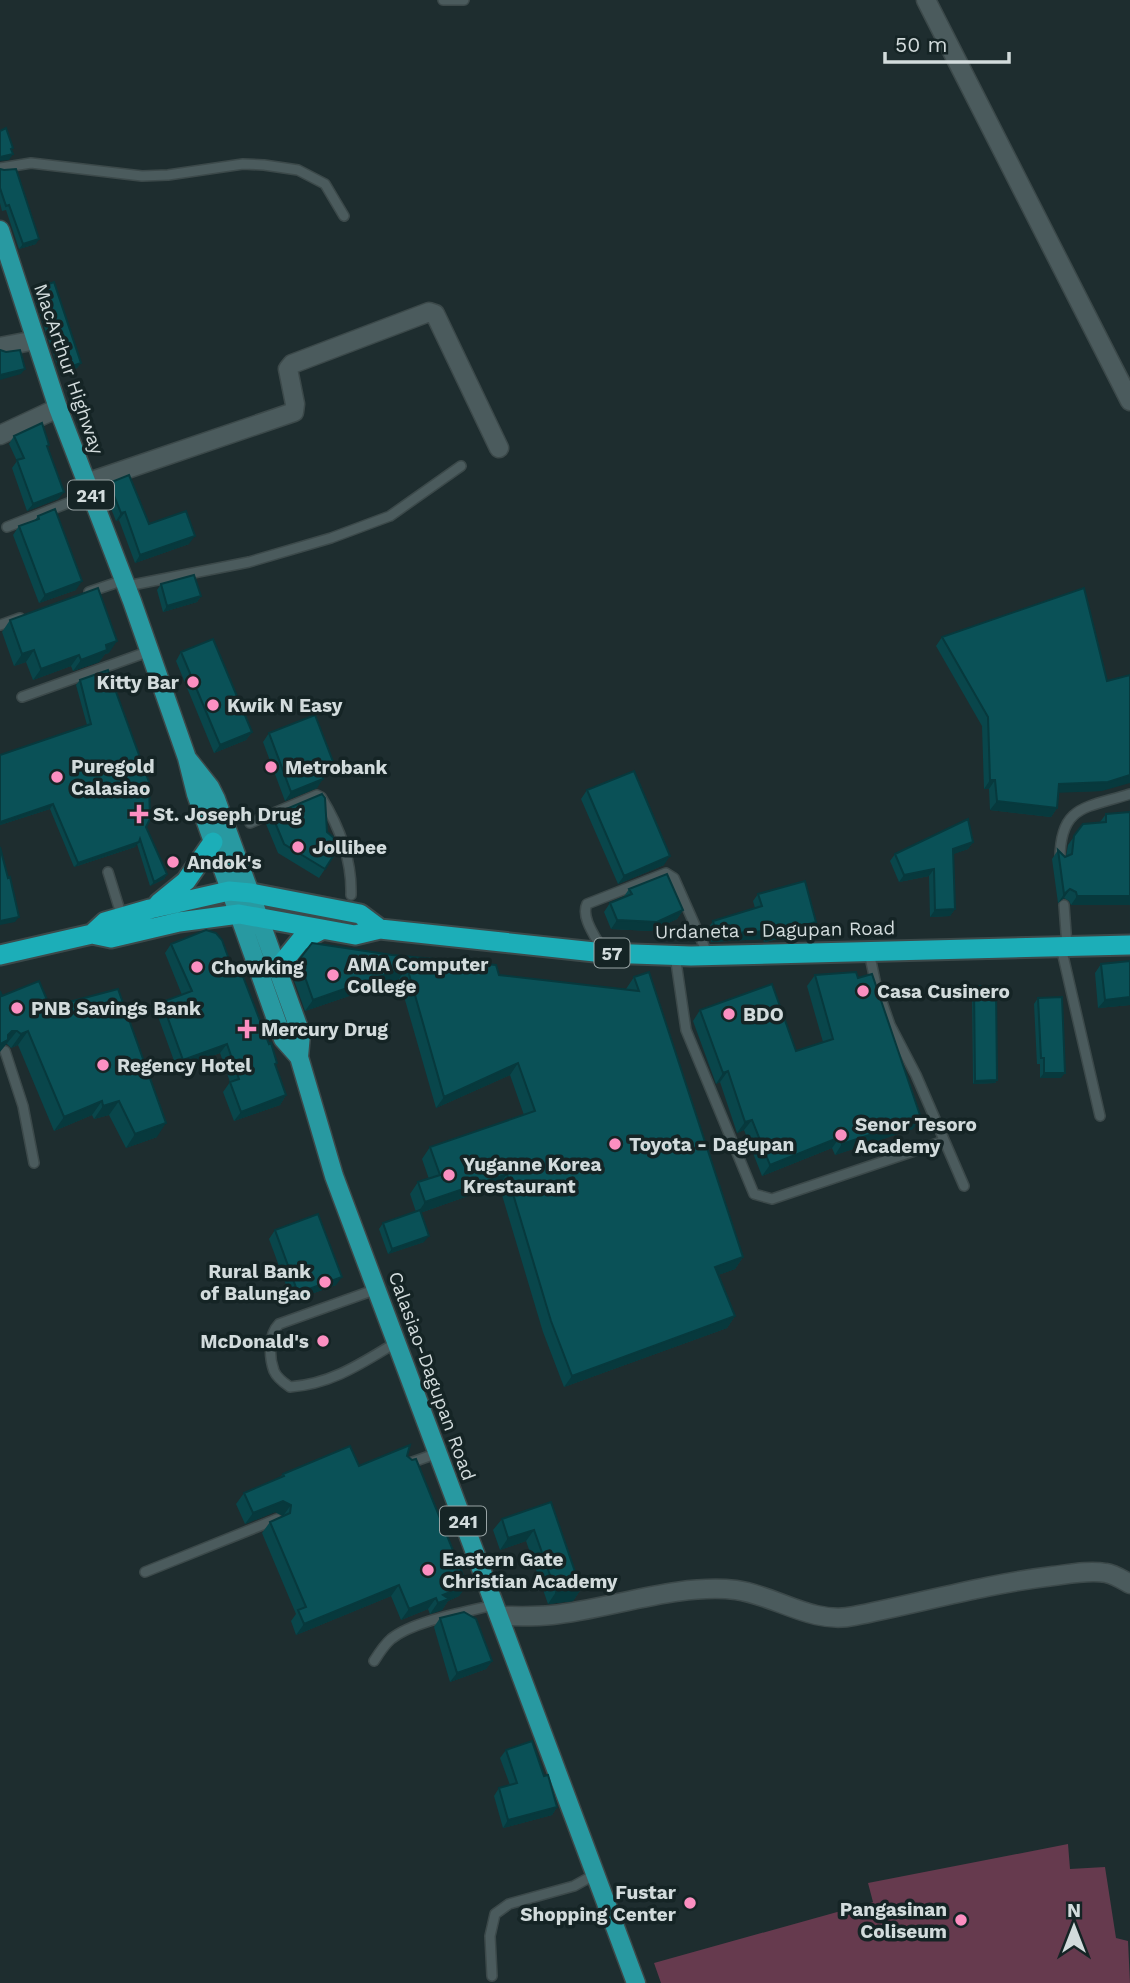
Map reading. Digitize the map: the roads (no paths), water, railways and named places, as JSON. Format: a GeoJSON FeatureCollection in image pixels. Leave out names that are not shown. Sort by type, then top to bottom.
{"type":"FeatureCollection","features":[{"type":"Feature","properties":{"kind":"highway"},"geometry":{"type":"LineString","coordinates":[[150,909],[186,881],[213,842]]}},
{"type":"Feature","properties":{"kind":"highway","name":"57"},"geometry":{"type":"LineString","coordinates":[[92,934],[105,922],[150,909],[229,891],[251,893]]}},
{"type":"Feature","properties":{"kind":"highway","name":"Urdaneta - Dagupan Road"},"geometry":{"type":"LineString","coordinates":[[251,893],[360,914],[380,929]]}},
{"type":"Feature","properties":{"kind":"highway","name":"57"},"geometry":{"type":"LineString","coordinates":[[0,955],[92,934],[111,938],[179,922],[239,914],[259,917]]}},
{"type":"Feature","properties":{"kind":"highway","name":"Urdaneta - Dagupan Road"},"geometry":{"type":"LineString","coordinates":[[259,917],[355,935],[380,929],[604,953],[708,956],[1130,945]]}},
{"type":"Feature","properties":{"kind":"highway"},"geometry":{"type":"LineString","coordinates":[[278,968],[300,941],[321,930]]}},
{"type":"Feature","properties":{"kind":"main road","name":"MacArthur Highway"},"geometry":{"type":"LineString","coordinates":[[0,230],[58,408],[150,651],[229,891]]}},
{"type":"Feature","properties":{"kind":"main road","name":"MacArthur Highway"},"geometry":{"type":"LineString","coordinates":[[187,758],[216,799],[259,917]]}},
{"type":"Feature","properties":{"kind":"main road","name":"Calasiao-Dagupan Road"},"geometry":{"type":"LineString","coordinates":[[229,891],[283,1040],[299,1057]]}},
{"type":"Feature","properties":{"kind":"main road","name":"Calasiao-Dagupan Road"},"geometry":{"type":"LineString","coordinates":[[259,917],[300,1034],[299,1057],[334,1176],[636,1983]]}},
{"type":"Feature","properties":{"kind":"street"},"geometry":{"type":"LineString","coordinates":[[926,0],[1130,401]]}},
{"type":"Feature","properties":{"kind":"street"},"geometry":{"type":"LineString","coordinates":[[88,489],[294,412],[288,369],[292,364],[429,312],[435,314],[499,448]]}},
{"type":"Feature","properties":{"kind":"street"},"geometry":{"type":"LineString","coordinates":[[0,347],[36,340]]}},
{"type":"Feature","properties":{"kind":"street"},"geometry":{"type":"LineString","coordinates":[[0,435],[58,408]]}},
{"type":"Feature","properties":{"kind":"street"},"geometry":{"type":"LineString","coordinates":[[496,1610],[552,1615],[662,1594],[715,1589],[738,1590],[831,1617],[850,1617],[944,1595],[1031,1578],[1073,1573],[1106,1573],[1130,1584]]}},
{"type":"Feature","properties":{"kind":"lane"},"geometry":{"type":"LineString","coordinates":[[443,0],[464,0]]}},
{"type":"Feature","properties":{"kind":"lane"},"geometry":{"type":"LineString","coordinates":[[0,168],[31,163],[142,176],[168,175],[231,165],[264,165],[298,170],[326,184],[344,216]]}},
{"type":"Feature","properties":{"kind":"lane"},"geometry":{"type":"LineString","coordinates":[[76,597],[125,583],[249,562],[331,538],[390,516],[461,466]]}},
{"type":"Feature","properties":{"kind":"lane"},"geometry":{"type":"LineString","coordinates":[[7,527],[88,489]]}},
{"type":"Feature","properties":{"kind":"lane"},"geometry":{"type":"LineString","coordinates":[[0,625],[25,616]]}},
{"type":"Feature","properties":{"kind":"lane"},"geometry":{"type":"LineString","coordinates":[[22,698],[150,651]]}},
{"type":"Feature","properties":{"kind":"lane"},"geometry":{"type":"LineString","coordinates":[[1060,859],[1060,838],[1064,826],[1076,811],[1130,794]]}},
{"type":"Feature","properties":{"kind":"lane"},"geometry":{"type":"LineString","coordinates":[[250,823],[317,796],[321,797],[344,848],[351,873],[351,895]]}},
{"type":"Feature","properties":{"kind":"lane"},"geometry":{"type":"LineString","coordinates":[[108,872],[122,917]]}},
{"type":"Feature","properties":{"kind":"lane"},"geometry":{"type":"LineString","coordinates":[[604,953],[586,917],[584,909],[587,904],[666,873],[674,878],[708,956]]}},
{"type":"Feature","properties":{"kind":"lane"},"geometry":{"type":"LineString","coordinates":[[1064,905],[1064,946],[1100,1116]]}},
{"type":"Feature","properties":{"kind":"lane"},"geometry":{"type":"LineString","coordinates":[[869,953],[876,985],[890,1025],[916,1075],[964,1186]]}},
{"type":"Feature","properties":{"kind":"lane"},"geometry":{"type":"LineString","coordinates":[[675,955],[686,1030],[754,1194],[772,1199],[944,1141]]}},
{"type":"Feature","properties":{"kind":"lane"},"geometry":{"type":"LineString","coordinates":[[5,1051],[23,1107],[34,1163]]}},
{"type":"Feature","properties":{"kind":"lane"},"geometry":{"type":"LineString","coordinates":[[377,1289],[279,1324],[272,1330],[270,1340],[274,1372],[290,1388],[313,1385],[351,1370],[397,1342]]}},
{"type":"Feature","properties":{"kind":"lane"},"geometry":{"type":"LineString","coordinates":[[406,1464],[438,1453]]}},
{"type":"Feature","properties":{"kind":"lane"},"geometry":{"type":"LineString","coordinates":[[145,1572],[277,1519]]}},
{"type":"Feature","properties":{"kind":"lane"},"geometry":{"type":"LineString","coordinates":[[374,1661],[389,1641],[401,1633],[439,1619],[496,1610]]}},
{"type":"Feature","properties":{"kind":"lane"},"geometry":{"type":"LineString","coordinates":[[492,1976],[490,1936],[495,1914],[509,1904],[574,1886],[594,1875]]}},
{"type":"Feature","properties":{"kind":"place","name":"Kitty Bar"},"geometry":{"type":"Point","coordinates":[193,682]}},
{"type":"Feature","properties":{"kind":"place","name":"Kwik N Easy"},"geometry":{"type":"Point","coordinates":[213,705]}},
{"type":"Feature","properties":{"kind":"place","name":"Metrobank"},"geometry":{"type":"Point","coordinates":[271,767]}},
{"type":"Feature","properties":{"kind":"place","name":"Puregold Calasiao"},"geometry":{"type":"Point","coordinates":[57,777]}},
{"type":"Feature","properties":{"kind":"place","name":"St. Joseph Drug"},"geometry":{"type":"Point","coordinates":[139,814]}},
{"type":"Feature","properties":{"kind":"place","name":"Jollibee"},"geometry":{"type":"Point","coordinates":[298,847]}},
{"type":"Feature","properties":{"kind":"place","name":"Andok's"},"geometry":{"type":"Point","coordinates":[173,862]}},
{"type":"Feature","properties":{"kind":"place","name":"Chowking"},"geometry":{"type":"Point","coordinates":[197,967]}},
{"type":"Feature","properties":{"kind":"place","name":"AMA Computer College"},"geometry":{"type":"Point","coordinates":[333,975]}},
{"type":"Feature","properties":{"kind":"place","name":"Casa Cusinero"},"geometry":{"type":"Point","coordinates":[863,991]}},
{"type":"Feature","properties":{"kind":"place","name":"PNB Savings Bank"},"geometry":{"type":"Point","coordinates":[17,1008]}},
{"type":"Feature","properties":{"kind":"place","name":"BDO"},"geometry":{"type":"Point","coordinates":[729,1014]}},
{"type":"Feature","properties":{"kind":"place","name":"Mercury Drug"},"geometry":{"type":"Point","coordinates":[247,1029]}},
{"type":"Feature","properties":{"kind":"place","name":"Regency Hotel"},"geometry":{"type":"Point","coordinates":[103,1065]}},
{"type":"Feature","properties":{"kind":"place","name":"Senor Tesoro Academy"},"geometry":{"type":"Point","coordinates":[841,1135]}},
{"type":"Feature","properties":{"kind":"place","name":"Toyota - Dagupan"},"geometry":{"type":"Point","coordinates":[615,1144]}},
{"type":"Feature","properties":{"kind":"place","name":"Yuganne Korea Krestaurant"},"geometry":{"type":"Point","coordinates":[449,1175]}},
{"type":"Feature","properties":{"kind":"place","name":"Rural Bank of Balungao"},"geometry":{"type":"Point","coordinates":[325,1282]}},
{"type":"Feature","properties":{"kind":"place","name":"McDonald's"},"geometry":{"type":"Point","coordinates":[323,1341]}},
{"type":"Feature","properties":{"kind":"place","name":"Eastern Gate Christian Academy"},"geometry":{"type":"Point","coordinates":[428,1570]}},
{"type":"Feature","properties":{"kind":"place","name":"Fustar Shopping Center"},"geometry":{"type":"Point","coordinates":[690,1903]}},
{"type":"Feature","properties":{"kind":"place","name":"Pangasinan Coliseum"},"geometry":{"type":"Point","coordinates":[961,1920]}}]}
